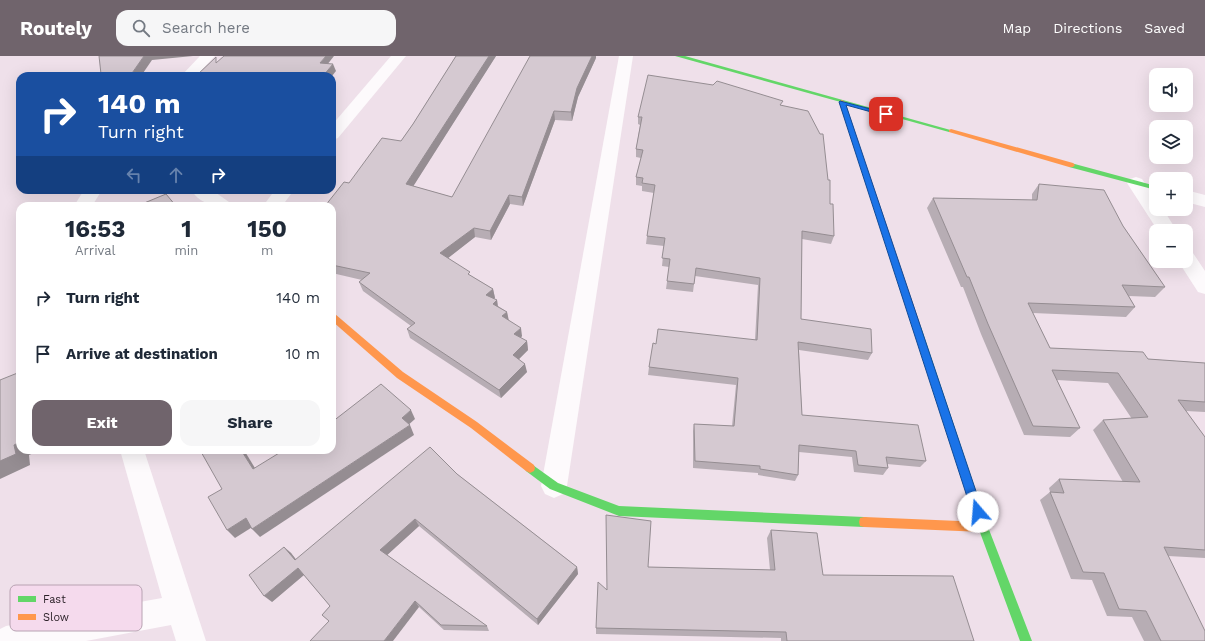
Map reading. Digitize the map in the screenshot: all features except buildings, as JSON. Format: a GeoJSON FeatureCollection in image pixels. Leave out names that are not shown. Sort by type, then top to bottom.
{"type":"FeatureCollection","features":[{"type":"Feature","properties":{"kind":"street"},"geometry":{"type":"LineString","coordinates":[[192,72],[208,56]]}},
{"type":"Feature","properties":{"kind":"street"},"geometry":{"type":"LineString","coordinates":[[336,130],[399,56]]}},
{"type":"Feature","properties":{"kind":"street"},"geometry":{"type":"LineString","coordinates":[[554,486],[626,56]]}},
{"type":"Feature","properties":{"kind":"street"},"geometry":{"type":"LineString","coordinates":[[678,56],[1149,186]]}},
{"type":"Feature","properties":{"kind":"street"},"geometry":{"type":"LineString","coordinates":[[842,102],[983,527],[1026,641]]}},
{"type":"Feature","properties":{"kind":"street"},"geometry":{"type":"LineString","coordinates":[[1136,183],[1163,224]]}},
{"type":"Feature","properties":{"kind":"street"},"geometry":{"type":"LineString","coordinates":[[206,194],[217,202]]}},
{"type":"Feature","properties":{"kind":"street"},"geometry":{"type":"LineString","coordinates":[[275,202],[282,194]]}},
{"type":"Feature","properties":{"kind":"street"},"geometry":{"type":"LineString","coordinates":[[1193,198],[1205,201]]}},
{"type":"Feature","properties":{"kind":"street"},"geometry":{"type":"LineString","coordinates":[[1193,268],[1205,287]]}},
{"type":"Feature","properties":{"kind":"street"},"geometry":{"type":"LineString","coordinates":[[336,319],[400,375],[474,425],[554,486],[619,511],[983,527]]}},
{"type":"Feature","properties":{"kind":"street"},"geometry":{"type":"LineString","coordinates":[[133,454],[191,641]]}},
{"type":"Feature","properties":{"kind":"street"},"geometry":{"type":"LineString","coordinates":[[142,616],[180,609]]}},
{"type":"Feature","properties":{"kind":"street"},"geometry":{"type":"LineString","coordinates":[[6,641],[60,631]]}},
{"type":"Feature","properties":{"kind":"traffic: fast"},"geometry":{"type":"LineString","coordinates":[[678,56],[951,131]]}},
{"type":"Feature","properties":{"kind":"traffic: fast"},"geometry":{"type":"LineString","coordinates":[[1071,165],[1149,186]]}},
{"type":"Feature","properties":{"kind":"traffic: fast"},"geometry":{"type":"LineString","coordinates":[[917,327],[983,527],[1026,641]]}},
{"type":"Feature","properties":{"kind":"traffic: fast"},"geometry":{"type":"LineString","coordinates":[[530,468],[554,486],[619,511],[864,522]]}},
{"type":"Feature","properties":{"kind":"traffic: slow"},"geometry":{"type":"LineString","coordinates":[[842,102],[917,327]]}},
{"type":"Feature","properties":{"kind":"traffic: slow"},"geometry":{"type":"LineString","coordinates":[[951,131],[1071,165]]}},
{"type":"Feature","properties":{"kind":"traffic: slow"},"geometry":{"type":"LineString","coordinates":[[336,319],[400,375],[474,425],[530,468]]}},
{"type":"Feature","properties":{"kind":"traffic: slow"},"geometry":{"type":"LineString","coordinates":[[864,522],[983,527]]}},
{"type":"Feature","properties":{"kind":"route"},"geometry":{"type":"LineString","coordinates":[[886,114],[842,102],[978,512]]}}]}
